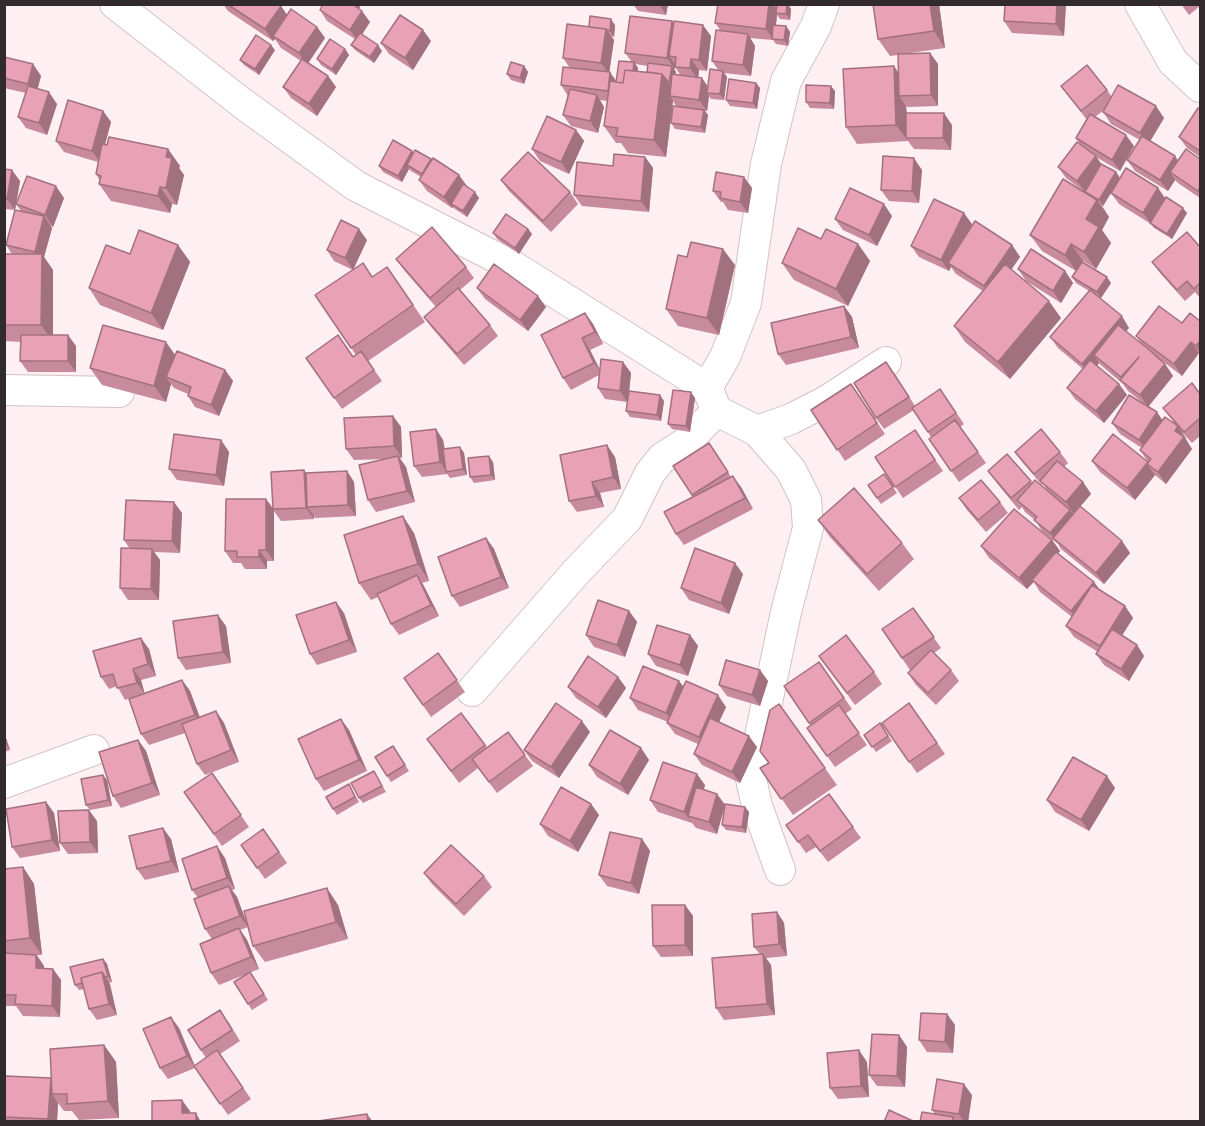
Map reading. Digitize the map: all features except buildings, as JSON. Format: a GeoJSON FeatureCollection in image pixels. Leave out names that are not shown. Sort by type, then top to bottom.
{"type":"FeatureCollection","features":[{"type":"Feature","properties":{"kind":"street"},"geometry":{"type":"LineString","coordinates":[[115,4],[242,103],[356,186],[513,266],[757,431],[791,470],[806,500],[808,528],[786,612],[751,779],[757,806],[780,870]]}},
{"type":"Feature","properties":{"kind":"street"},"geometry":{"type":"LineString","coordinates":[[472,690],[577,571],[627,519],[650,473],[662,458],[684,444],[712,400],[725,357],[746,303],[766,164],[786,81],[816,26],[824,4]]}},
{"type":"Feature","properties":{"kind":"street"},"geometry":{"type":"LineString","coordinates":[[1140,4],[1173,62],[1200,87]]}},
{"type":"Feature","properties":{"kind":"street"},"geometry":{"type":"LineString","coordinates":[[757,431],[792,418],[828,400],[886,362]]}},
{"type":"Feature","properties":{"kind":"street"},"geometry":{"type":"LineString","coordinates":[[4,390],[119,392]]}},
{"type":"Feature","properties":{"kind":"street"},"geometry":{"type":"LineString","coordinates":[[4,783],[94,750]]}}]}
